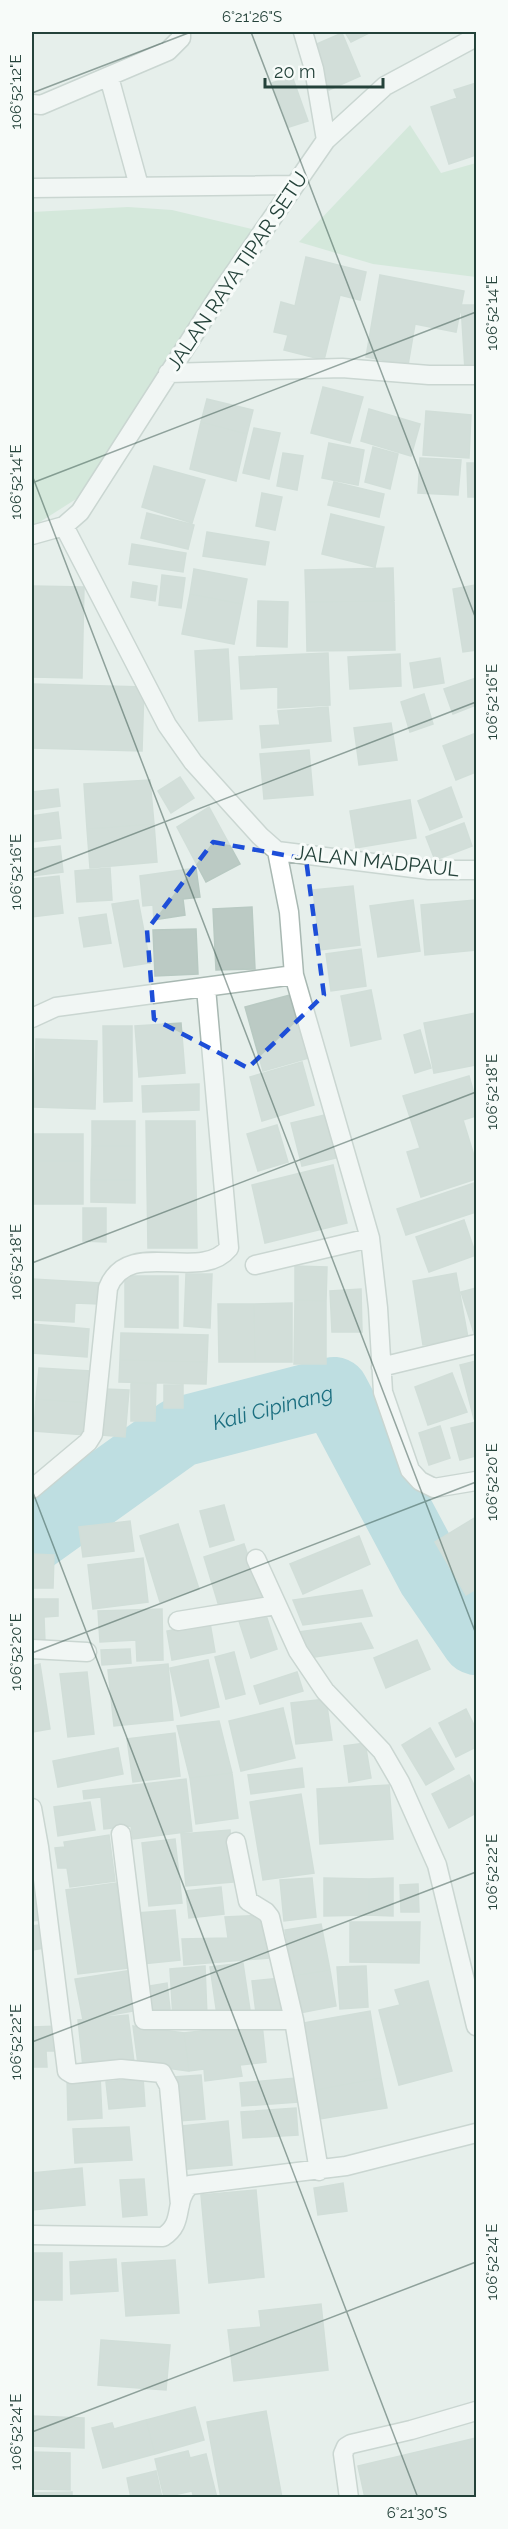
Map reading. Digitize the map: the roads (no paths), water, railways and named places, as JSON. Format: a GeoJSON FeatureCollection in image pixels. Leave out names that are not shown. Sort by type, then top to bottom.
{"type":"FeatureCollection","features":[{"type":"Feature","properties":{"kind":"street"},"geometry":{"type":"LineString","coordinates":[[32,104],[41,105],[168,51],[181,38],[181,32]]}},
{"type":"Feature","properties":{"kind":"street"},"geometry":{"type":"LineString","coordinates":[[303,32],[314,69],[326,140]]}},
{"type":"Feature","properties":{"kind":"street","name":"JALAN RAYA TIPAR SETU"},"geometry":{"type":"LineString","coordinates":[[64,526],[80,512],[168,373],[293,185],[326,140],[385,86],[477,37]]}},
{"type":"Feature","properties":{"kind":"street"},"geometry":{"type":"LineString","coordinates":[[109,77],[139,186]]}},
{"type":"Feature","properties":{"kind":"street"},"geometry":{"type":"LineString","coordinates":[[32,188],[293,185]]}},
{"type":"Feature","properties":{"kind":"street"},"geometry":{"type":"LineString","coordinates":[[168,373],[342,368],[429,375],[477,375]]}},
{"type":"Feature","properties":{"kind":"street"},"geometry":{"type":"LineString","coordinates":[[32,535],[64,526],[167,725],[193,762],[260,836],[277,851],[289,912],[294,975],[370,1238],[378,1308],[383,1392],[410,1470],[420,1481],[434,1488],[477,1481]]}},
{"type":"Feature","properties":{"kind":"street","name":"JALAN MADPAUL"},"geometry":{"type":"LineString","coordinates":[[277,851],[429,870],[477,870]]}},
{"type":"Feature","properties":{"kind":"street"},"geometry":{"type":"LineString","coordinates":[[32,1018],[56,1007],[294,975]]}},
{"type":"Feature","properties":{"kind":"street"},"geometry":{"type":"LineString","coordinates":[[32,1489],[88,1442],[93,1434],[108,1288],[111,1279],[120,1270],[142,1262],[210,1262],[222,1256],[229,1248],[206,988]]}},
{"type":"Feature","properties":{"kind":"street"},"geometry":{"type":"LineString","coordinates":[[255,1265],[370,1238]]}},
{"type":"Feature","properties":{"kind":"street"},"geometry":{"type":"LineString","coordinates":[[381,1367],[477,1344]]}},
{"type":"Feature","properties":{"kind":"street"},"geometry":{"type":"LineString","coordinates":[[256,1559],[298,1651],[325,1690],[381,1751],[400,1782],[437,1865],[477,2026]]}},
{"type":"Feature","properties":{"kind":"street"},"geometry":{"type":"LineString","coordinates":[[178,1621],[276,1605]]}},
{"type":"Feature","properties":{"kind":"street"},"geometry":{"type":"LineString","coordinates":[[32,1648],[87,1652]]}},
{"type":"Feature","properties":{"kind":"street"},"geometry":{"type":"LineString","coordinates":[[32,1808],[67,2071],[72,2074],[132,2069],[162,2073],[169,2086],[180,2205]]}},
{"type":"Feature","properties":{"kind":"street"},"geometry":{"type":"LineString","coordinates":[[121,1834],[144,2020],[294,2020]]}},
{"type":"Feature","properties":{"kind":"street"},"geometry":{"type":"LineString","coordinates":[[236,1842],[248,1901],[270,1917],[294,2020],[319,2171]]}},
{"type":"Feature","properties":{"kind":"street"},"geometry":{"type":"LineString","coordinates":[[32,2235],[163,2237],[175,2228],[185,2191],[190,2185],[199,2182],[319,2171],[477,2133]]}},
{"type":"Feature","properties":{"kind":"street"},"geometry":{"type":"LineString","coordinates":[[349,2498],[343,2454],[346,2447],[477,2411]]}},
{"type":"Feature","properties":{"kind":"waterway","name":"Kali Cipinang"},"geometry":{"type":"LineString","coordinates":[[32,1538],[180,1432],[334,1392],[432,1576],[476,1640]]}}]}
